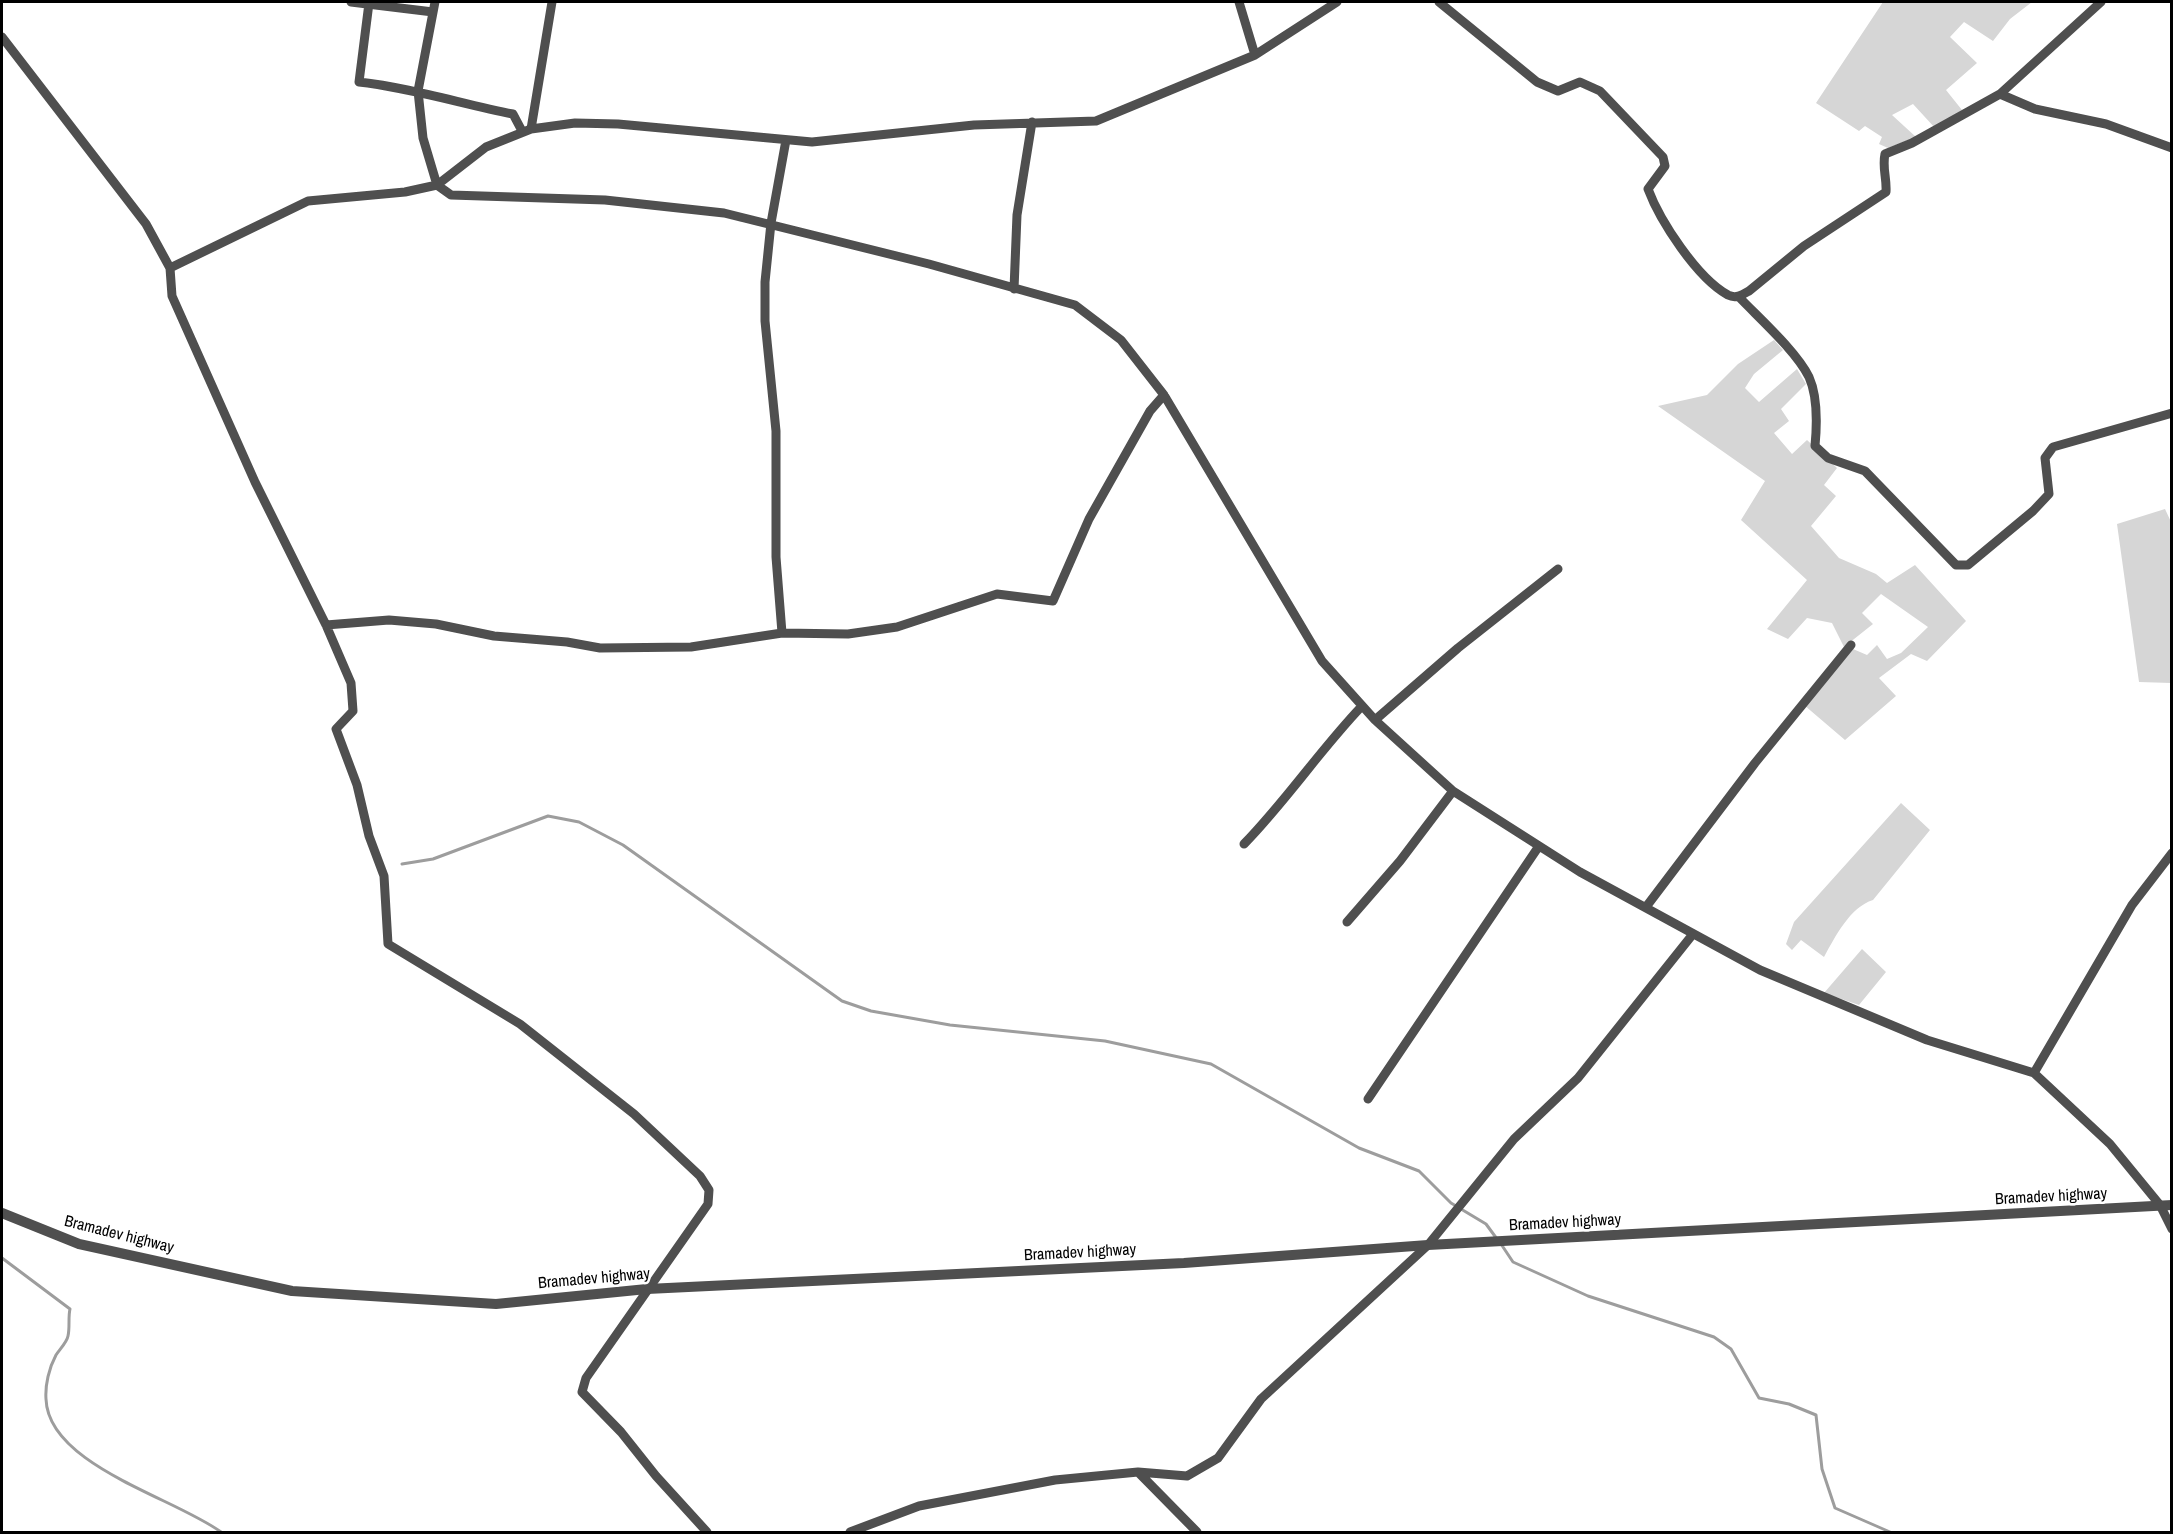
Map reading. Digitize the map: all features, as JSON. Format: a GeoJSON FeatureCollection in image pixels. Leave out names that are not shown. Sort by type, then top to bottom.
{"type":"FeatureCollection","features":[{"type":"Feature","properties":{"kind":"street"},"geometry":{"type":"LineString","coordinates":[[351,2],[434,7],[418,91],[423,138],[437,185],[451,195],[616,201],[724,213],[929,264],[1014,290],[1075,305],[1121,340],[1164,395],[1322,661],[1375,720],[1453,791],[1580,872],[1760,970],[1927,1040],[2034,1073],[2110,1144],[2166,1205],[2172,1229]]}},
{"type":"Feature","properties":{"kind":"street"},"geometry":{"type":"LineString","coordinates":[[527,130],[552,2]]}},
{"type":"Feature","properties":{"kind":"street"},"geometry":{"type":"LineString","coordinates":[[1239,2],[1255,55]]}},
{"type":"Feature","properties":{"kind":"street"},"geometry":{"type":"LineString","coordinates":[[170,268],[308,201],[405,192],[437,185],[486,147],[527,130],[575,123],[618,124],[812,142],[1032,122],[1096,122],[1255,55],[1337,2]]}},
{"type":"Feature","properties":{"kind":"street"},"geometry":{"type":"LineString","coordinates":[[1438,2],[1537,82],[1557,91],[1580,82],[1600,92],[1663,157],[1665,165],[1648,189],[1655,207],[1703,274],[1728,296],[1739,297],[1780,339],[1809,378],[1817,420],[1815,446],[1828,458],[1865,471],[1956,566],[1968,565],[2033,511],[2049,494],[2045,458],[2053,447],[2172,413]]}},
{"type":"Feature","properties":{"kind":"street"},"geometry":{"type":"LineString","coordinates":[[1739,297],[1804,246],[1886,192],[1887,182],[1882,167],[1885,154],[1912,143],[2000,94],[2101,2]]}},
{"type":"Feature","properties":{"kind":"street"},"geometry":{"type":"LineString","coordinates":[[369,3],[359,82],[418,91],[461,104],[513,114],[527,130]]}},
{"type":"Feature","properties":{"kind":"street"},"geometry":{"type":"LineString","coordinates":[[2,37],[146,224],[170,268],[172,296],[255,482],[326,626],[351,683],[353,711],[336,729],[357,785],[369,836],[384,876],[388,944],[520,1024],[634,1114],[700,1176],[709,1190],[708,1204],[585,1378],[582,1392],[621,1432],[656,1476],[707,1533]]}},
{"type":"Feature","properties":{"kind":"street"},"geometry":{"type":"LineString","coordinates":[[2000,94],[2035,109],[2106,124],[2172,148]]}},
{"type":"Feature","properties":{"kind":"street"},"geometry":{"type":"LineString","coordinates":[[1014,290],[1017,215],[1032,122]]}},
{"type":"Feature","properties":{"kind":"street"},"geometry":{"type":"LineString","coordinates":[[782,633],[776,557],[776,431],[765,321],[765,282],[771,223],[786,140]]}},
{"type":"Feature","properties":{"kind":"street"},"geometry":{"type":"LineString","coordinates":[[326,626],[389,620],[436,624],[494,636],[567,642],[600,648],[691,647],[782,633],[848,634],[897,627],[998,594],[1053,601],[1089,519],[1150,411],[1164,395]]}},
{"type":"Feature","properties":{"kind":"street"},"geometry":{"type":"LineString","coordinates":[[1375,720],[1458,648],[1558,569]]}},
{"type":"Feature","properties":{"kind":"street"},"geometry":{"type":"LineString","coordinates":[[1646,907],[1755,763],[1851,645]]}},
{"type":"Feature","properties":{"kind":"street"},"geometry":{"type":"LineString","coordinates":[[1244,844],[1272,815],[1333,737],[1362,706]]}},
{"type":"Feature","properties":{"kind":"street"},"geometry":{"type":"LineString","coordinates":[[1347,922],[1400,861],[1453,791]]}},
{"type":"Feature","properties":{"kind":"street"},"geometry":{"type":"LineString","coordinates":[[1368,1099],[1539,846]]}},
{"type":"Feature","properties":{"kind":"street"},"geometry":{"type":"LineString","coordinates":[[2034,1073],[2132,905],[2172,853]]}},
{"type":"Feature","properties":{"kind":"street"},"geometry":{"type":"LineString","coordinates":[[850,1533],[919,1506],[1055,1480],[1138,1472],[1187,1476],[1218,1458],[1261,1399],[1428,1245],[1514,1139],[1578,1078],[1693,934]]}},
{"type":"Feature","properties":{"kind":"street","name":"Bramadev highway"},"geometry":{"type":"LineString","coordinates":[[2,1213],[79,1244],[292,1291],[496,1304],[647,1289],[1184,1263],[1428,1245],[2166,1205]]}},
{"type":"Feature","properties":{"kind":"street"},"geometry":{"type":"LineString","coordinates":[[1138,1472],[1197,1533]]}},
{"type":"Feature","properties":{"kind":"shaded area"},"geometry":{"type":"Polygon","coordinates":[[[1883,2],[2032,2],[2010,19],[1993,41],[1964,22],[1950,37],[1977,63],[1946,90],[1962,110],[1935,128],[1913,104],[1892,115],[1916,137],[1888,148],[1879,144],[1882,137],[1865,126],[1859,131],[1816,103],[1883,2]]]}},
{"type":"Feature","properties":{"kind":"shaded area"},"geometry":{"type":"Polygon","coordinates":[[[1774,340],[1783,350],[1754,374],[1745,388],[1759,402],[1797,369],[1806,384],[1781,409],[1789,421],[1774,433],[1792,454],[1807,440],[1837,468],[1824,485],[1836,496],[1811,526],[1839,558],[1876,574],[1887,583],[1915,565],[1966,621],[1927,661],[1911,654],[1879,678],[1896,696],[1845,740],[1804,705],[1853,649],[1867,655],[1877,645],[1887,659],[1901,653],[1928,627],[1881,594],[1862,613],[1873,624],[1844,647],[1832,623],[1807,618],[1788,639],[1767,629],[1807,580],[1741,520],[1765,481],[1658,406],[1707,395],[1738,364],[1774,340]]]}},
{"type":"Feature","properties":{"kind":"shaded area"},"geometry":{"type":"Polygon","coordinates":[[[2165,509],[2172,524],[2171,683],[2139,682],[2117,524],[2165,509]]]}},
{"type":"Feature","properties":{"kind":"shaded area"},"geometry":{"type":"Polygon","coordinates":[[[1901,803],[1930,830],[1873,900],[1850,916],[1824,957],[1801,940],[1792,950],[1786,944],[1794,922],[1901,803]]]}},
{"type":"Feature","properties":{"kind":"shaded area"},"geometry":{"type":"Polygon","coordinates":[[[1862,949],[1886,972],[1859,1005],[1824,993],[1862,949]]]}},
{"type":"Feature","properties":{"kind":"waterway"},"geometry":{"type":"LineString","coordinates":[[402,864],[433,859],[548,816],[579,822],[623,845],[842,1001],[871,1011],[950,1025],[1105,1041],[1211,1064],[1359,1148],[1419,1171],[1451,1203],[1486,1224],[1497,1239]]}},
{"type":"Feature","properties":{"kind":"waterway"},"geometry":{"type":"LineString","coordinates":[[1501,1244],[1513,1262],[1588,1296],[1714,1337],[1731,1349],[1759,1398],[1789,1404],[1816,1415],[1822,1469],[1835,1508],[1890,1532]]}},
{"type":"Feature","properties":{"kind":"waterway"},"geometry":{"type":"LineString","coordinates":[[2,1258],[70,1309],[69,1333],[51,1365],[46,1394],[52,1422],[68,1443],[90,1461],[117,1477],[221,1532]]}}]}
